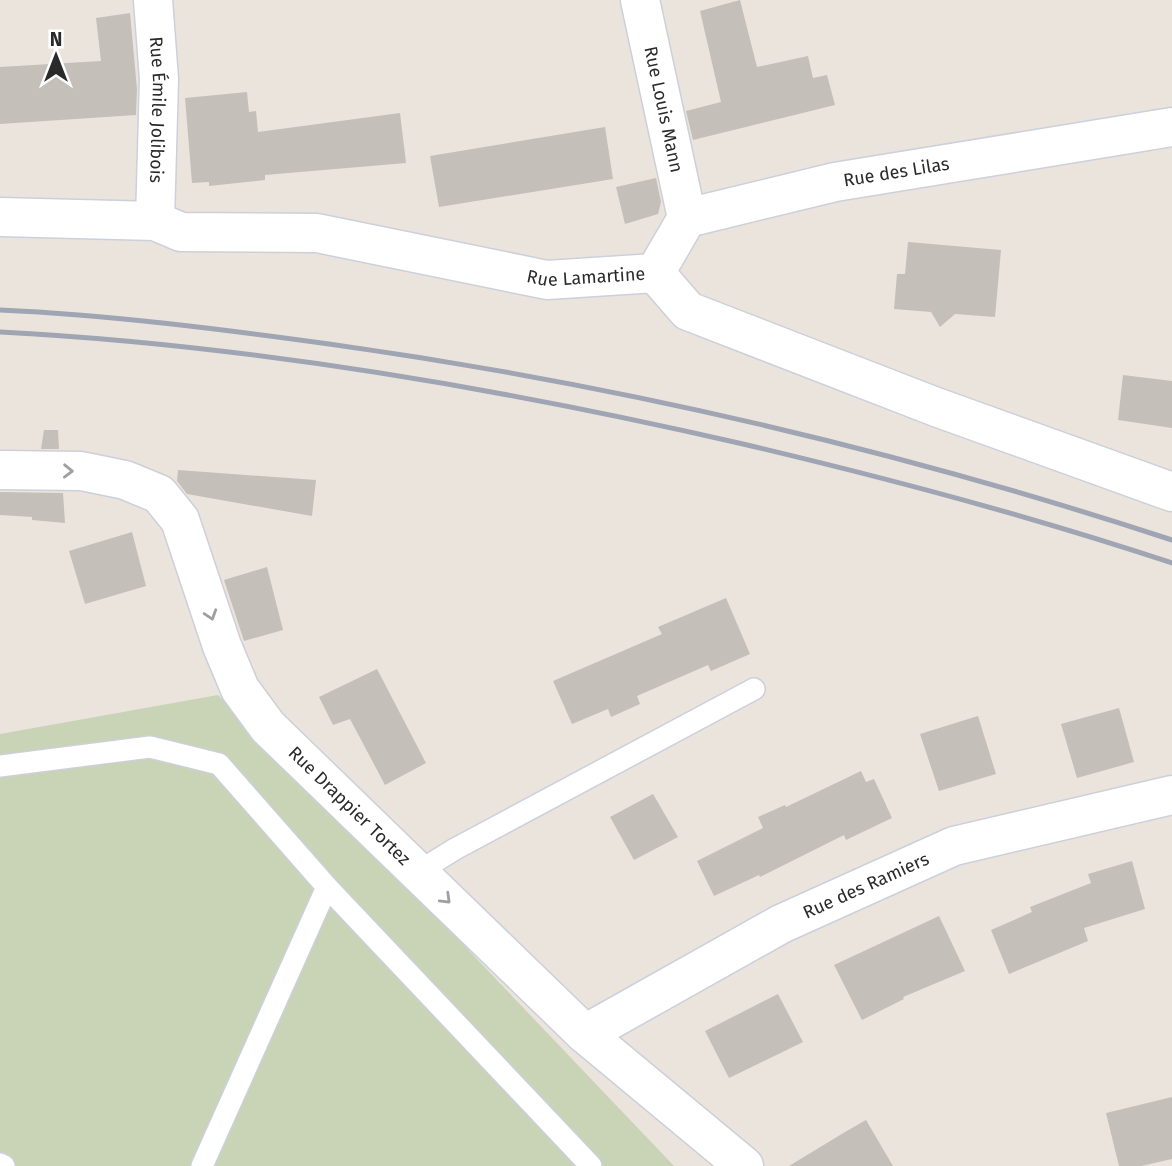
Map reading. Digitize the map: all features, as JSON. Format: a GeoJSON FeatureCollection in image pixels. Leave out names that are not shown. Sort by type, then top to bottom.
{"type":"FeatureCollection","features":[{"type":"Feature","properties":{"kind":"street","name":"Rue Émile Jolibois"},"geometry":{"type":"LineString","coordinates":[[153,0],[159,79],[155,221]]}},
{"type":"Feature","properties":{"kind":"street","name":"Rue Louis Mann"},"geometry":{"type":"LineString","coordinates":[[640,0],[687,218]]}},
{"type":"Feature","properties":{"kind":"street","name":"Rue des Lilas"},"geometry":{"type":"LineString","coordinates":[[687,218],[835,182],[1172,127]]}},
{"type":"Feature","properties":{"kind":"street","name":"Rue Lamartine"},"geometry":{"type":"LineString","coordinates":[[0,217],[155,221],[181,232],[317,233],[547,280],[655,273],[688,311],[936,407],[1172,492]]}},
{"type":"Feature","properties":{"kind":"street"},"geometry":{"type":"LineString","coordinates":[[655,273],[687,218]]}},
{"type":"Feature","properties":{"kind":"street","name":"Rue Drappier Tortez"},"geometry":{"type":"LineString","coordinates":[[0,470],[81,471],[125,480],[159,494],[180,520],[222,646],[240,689],[268,727],[585,1034],[744,1166]]}},
{"type":"Feature","properties":{"kind":"street","name":"Rue des Ramiers"},"geometry":{"type":"LineString","coordinates":[[585,1034],[781,924],[954,846],[1172,795]]}},
{"type":"Feature","properties":{"kind":"lane"},"geometry":{"type":"LineString","coordinates":[[418,872],[754,689]]}},
{"type":"Feature","properties":{"kind":"lane"},"geometry":{"type":"LineString","coordinates":[[0,766],[150,747],[219,764],[327,887],[591,1166]]}},
{"type":"Feature","properties":{"kind":"lane"},"geometry":{"type":"LineString","coordinates":[[202,1166],[327,887]]}},
{"type":"Feature","properties":{"kind":"green space"},"geometry":{"type":"Polygon","coordinates":[[[218,695],[372,849],[674,1166],[0,1166],[0,734],[218,695]]]}},
{"type":"Feature","properties":{"kind":"building"},"geometry":{"type":"Polygon","coordinates":[[[740,0],[757,67],[808,56],[813,78],[827,75],[835,105],[693,140],[686,111],[721,102],[700,11],[740,0]]]}},
{"type":"Feature","properties":{"kind":"building"},"geometry":{"type":"Polygon","coordinates":[[[130,13],[137,89],[136,115],[0,124],[0,67],[101,61],[96,18],[130,13]]]}},
{"type":"Feature","properties":{"kind":"building"},"geometry":{"type":"Polygon","coordinates":[[[247,92],[249,112],[256,111],[258,132],[400,113],[406,163],[265,175],[265,180],[209,186],[209,182],[192,183],[185,98],[247,92]]]}},
{"type":"Feature","properties":{"kind":"building"},"geometry":{"type":"Polygon","coordinates":[[[605,127],[613,179],[439,207],[430,156],[605,127]]]}},
{"type":"Feature","properties":{"kind":"building"},"geometry":{"type":"Polygon","coordinates":[[[656,178],[661,202],[658,214],[625,224],[616,187],[656,178]]]}},
{"type":"Feature","properties":{"kind":"building"},"geometry":{"type":"Polygon","coordinates":[[[908,242],[1001,250],[995,317],[955,314],[940,327],[931,312],[894,309],[897,274],[905,274],[908,242]]]}},
{"type":"Feature","properties":{"kind":"building"},"geometry":{"type":"Polygon","coordinates":[[[1123,375],[1172,381],[1172,428],[1118,420],[1123,375]]]}},
{"type":"Feature","properties":{"kind":"building"},"geometry":{"type":"Polygon","coordinates":[[[44,430],[58,430],[59,449],[41,449],[44,430]]]}},
{"type":"Feature","properties":{"kind":"building"},"geometry":{"type":"Polygon","coordinates":[[[178,470],[316,480],[312,516],[187,494],[177,481],[178,470]]]}},
{"type":"Feature","properties":{"kind":"building"},"geometry":{"type":"Polygon","coordinates":[[[0,492],[63,493],[65,523],[0,515],[0,492]]]}},
{"type":"Feature","properties":{"kind":"building"},"geometry":{"type":"Polygon","coordinates":[[[132,532],[146,586],[85,604],[69,551],[132,532]]]}},
{"type":"Feature","properties":{"kind":"building"},"geometry":{"type":"Polygon","coordinates":[[[267,567],[283,630],[244,641],[224,580],[267,567]]]}},
{"type":"Feature","properties":{"kind":"building"},"geometry":{"type":"Polygon","coordinates":[[[726,598],[750,654],[711,671],[708,665],[637,696],[640,704],[611,717],[608,709],[572,724],[553,681],[662,634],[658,627],[726,598]]]}},
{"type":"Feature","properties":{"kind":"building"},"geometry":{"type":"Polygon","coordinates":[[[377,669],[426,763],[385,785],[350,719],[333,725],[319,697],[377,669]]]}},
{"type":"Feature","properties":{"kind":"building"},"geometry":{"type":"Polygon","coordinates":[[[1119,708],[1134,762],[1077,778],[1061,724],[1119,708]]]}},
{"type":"Feature","properties":{"kind":"building"},"geometry":{"type":"Polygon","coordinates":[[[978,716],[996,774],[939,791],[920,734],[978,716]]]}},
{"type":"Feature","properties":{"kind":"building"},"geometry":{"type":"Polygon","coordinates":[[[861,771],[866,782],[874,779],[892,818],[846,840],[844,835],[760,877],[759,875],[714,896],[697,861],[763,828],[758,817],[785,805],[786,807],[861,771]]]}},
{"type":"Feature","properties":{"kind":"building"},"geometry":{"type":"Polygon","coordinates":[[[653,794],[678,837],[634,860],[610,817],[653,794]]]}},
{"type":"Feature","properties":{"kind":"building"},"geometry":{"type":"Polygon","coordinates":[[[1132,861],[1145,909],[1084,928],[1088,941],[1009,974],[991,930],[1032,912],[1030,907],[1091,883],[1088,874],[1132,861]]]}},
{"type":"Feature","properties":{"kind":"building"},"geometry":{"type":"Polygon","coordinates":[[[939,916],[965,971],[903,997],[904,999],[862,1020],[834,965],[939,916]]]}},
{"type":"Feature","properties":{"kind":"building"},"geometry":{"type":"Polygon","coordinates":[[[778,994],[803,1042],[729,1078],[705,1031],[778,994]]]}},
{"type":"Feature","properties":{"kind":"building"},"geometry":{"type":"Polygon","coordinates":[[[1172,1097],[1172,1159],[1141,1166],[1119,1166],[1106,1113],[1172,1097]]]}},
{"type":"Feature","properties":{"kind":"building"},"geometry":{"type":"Polygon","coordinates":[[[866,1120],[893,1166],[789,1166],[845,1132],[866,1120]]]}},
{"type":"Feature","properties":{"kind":"railway"},"geometry":{"type":"LineString","coordinates":[[0,310],[124,319],[247,333],[436,360],[543,379],[755,423],[860,449],[1069,507],[1172,540]]}},
{"type":"Feature","properties":{"kind":"railway"},"geometry":{"type":"LineString","coordinates":[[0,332],[94,338],[281,358],[467,387],[560,405],[743,444],[905,484],[1066,529],[1172,563]]}}]}
